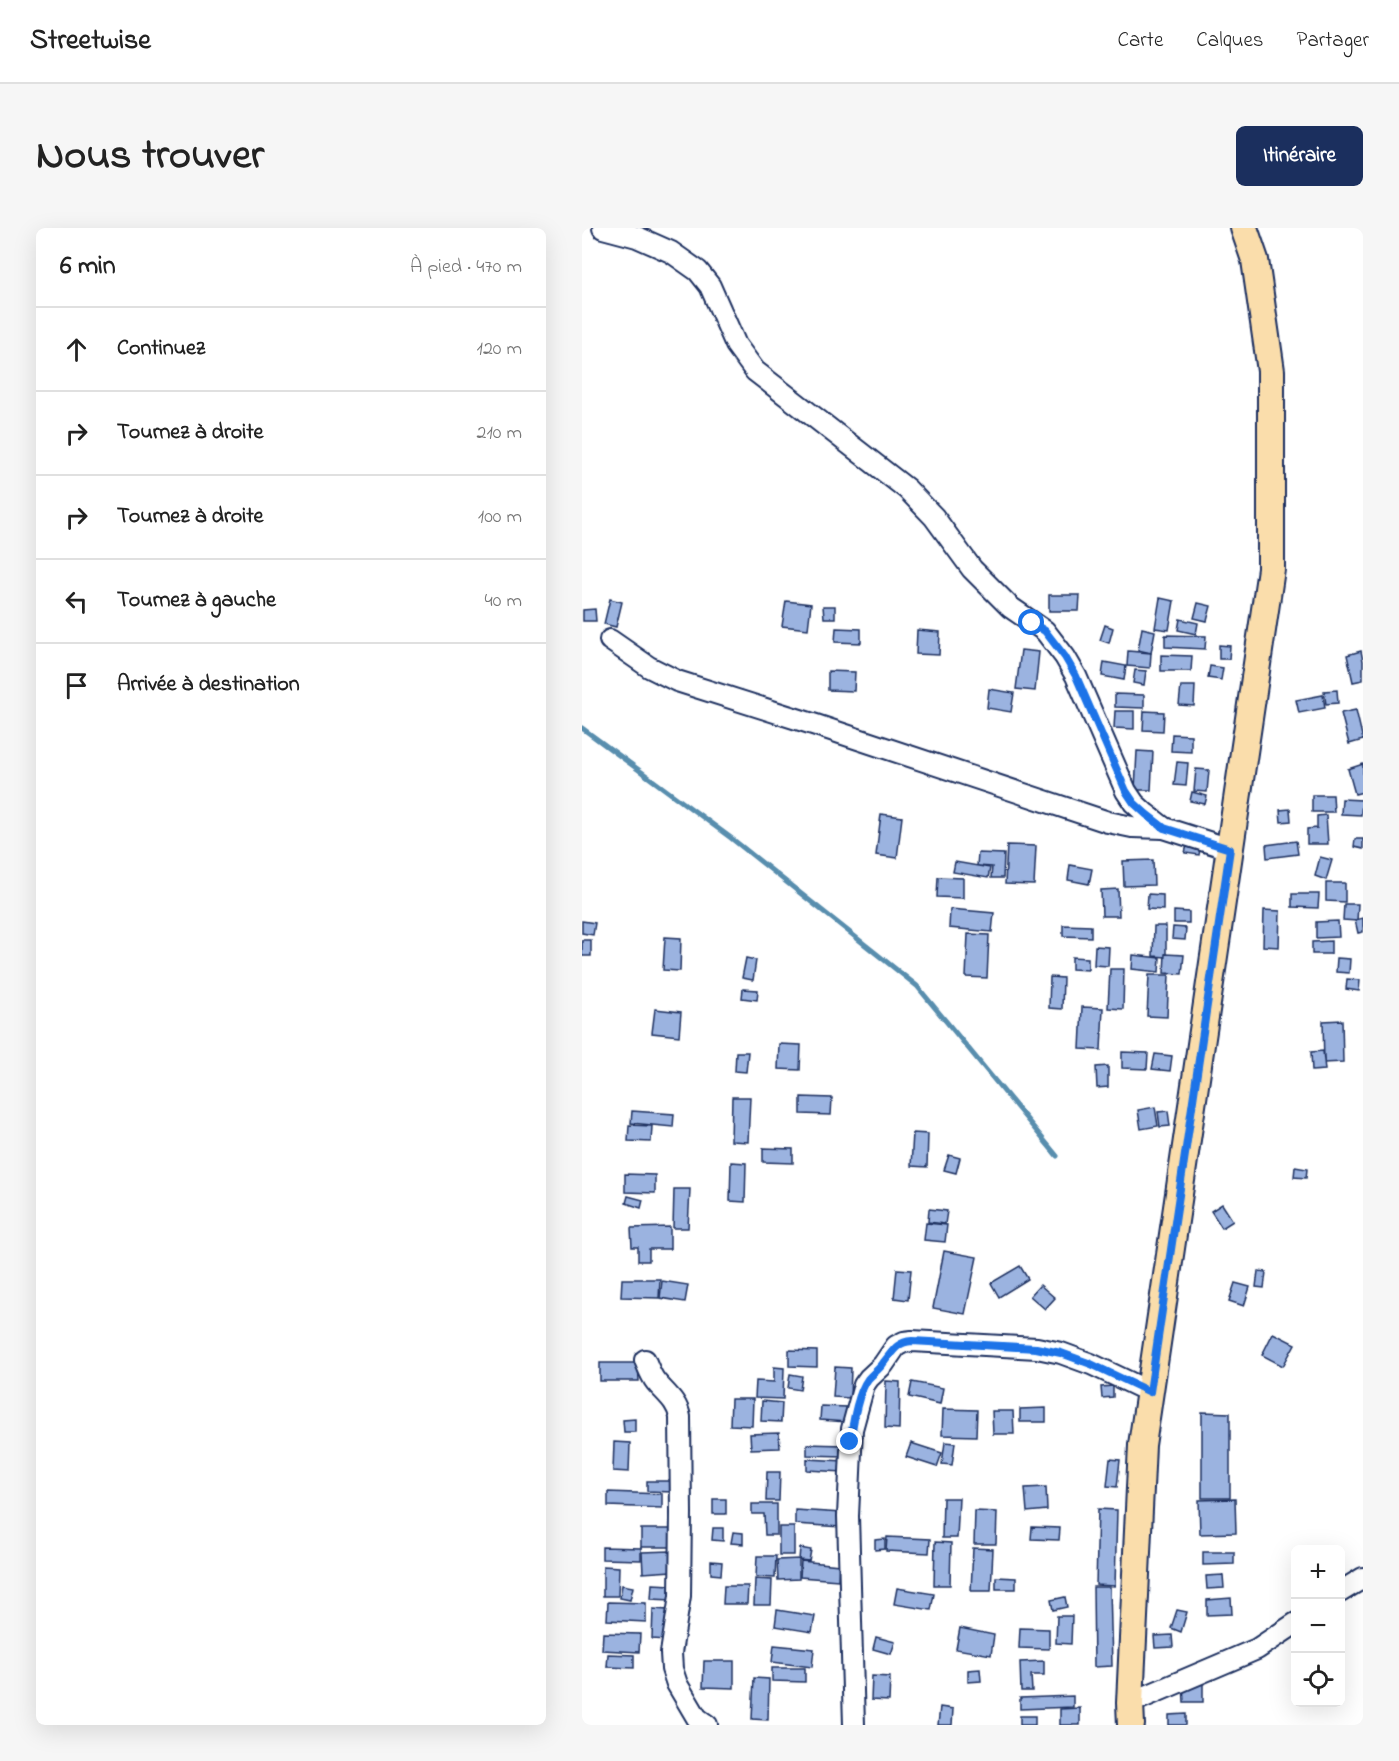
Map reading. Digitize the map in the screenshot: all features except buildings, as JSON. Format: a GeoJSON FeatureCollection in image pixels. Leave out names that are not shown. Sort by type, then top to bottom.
{"type":"FeatureCollection","features":[{"type":"Feature","properties":{"kind":"main road"},"geometry":{"type":"LineString","coordinates":[[1131,1714],[1142,1445],[1271,569],[1271,371],[1255,260],[1244,228]]}},
{"type":"Feature","properties":{"kind":"street"},"geometry":{"type":"LineString","coordinates":[[603,228],[637,237],[671,252],[698,272],[710,286],[736,345],[755,371],[907,489],[934,517],[972,569],[1010,607],[1045,631],[1076,676],[1126,791],[1134,803],[1164,828]]}},
{"type":"Feature","properties":{"kind":"street"},"geometry":{"type":"LineString","coordinates":[[610,640],[649,667],[696,688],[816,725],[1108,822],[1132,827],[1164,828],[1230,849]]}},
{"type":"Feature","properties":{"kind":"street"},"geometry":{"type":"LineString","coordinates":[[854,1725],[848,1516],[850,1442],[864,1385],[883,1365],[896,1346],[912,1341],[1036,1348],[1061,1353],[1091,1364],[1150,1392]]}},
{"type":"Feature","properties":{"kind":"street"},"geometry":{"type":"LineString","coordinates":[[645,1360],[655,1380],[671,1397],[679,1411],[680,1596],[671,1653],[672,1669],[676,1684],[697,1718],[706,1725]]}},
{"type":"Feature","properties":{"kind":"street"},"geometry":{"type":"LineString","coordinates":[[1345,1589],[1363,1578]]}},
{"type":"Feature","properties":{"kind":"street"},"geometry":{"type":"LineString","coordinates":[[1131,1714],[1257,1649],[1291,1626]]}},
{"type":"Feature","properties":{"kind":"waterway"},"geometry":{"type":"LineString","coordinates":[[582,728],[731,838],[917,986],[1057,1156]]}},
{"type":"Feature","properties":{"kind":"route"},"geometry":{"type":"LineString","coordinates":[[850,1442],[864,1385],[883,1365],[896,1346],[904,1342],[1036,1348],[1061,1353],[1091,1364],[1150,1392],[1230,849],[1164,828],[1134,803],[1126,791],[1076,676],[1045,631],[1032,623]]}}]}
